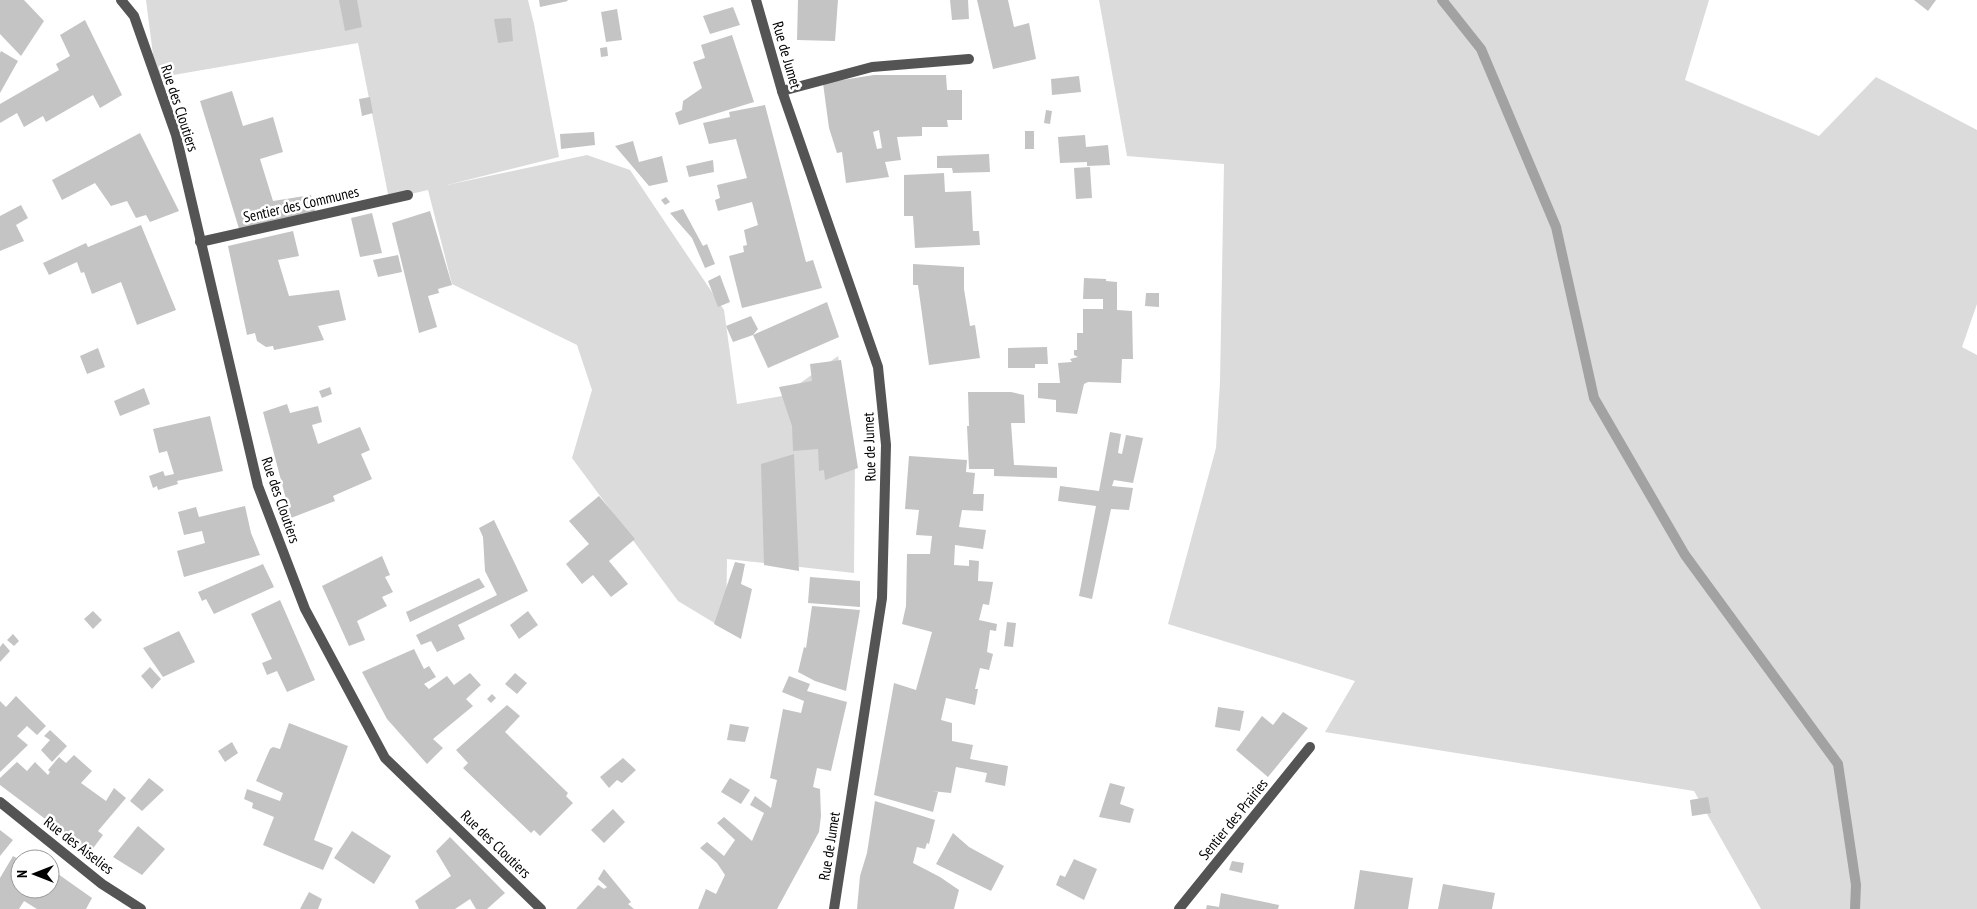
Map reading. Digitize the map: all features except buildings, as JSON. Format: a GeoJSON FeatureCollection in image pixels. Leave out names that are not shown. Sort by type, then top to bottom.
{"type":"FeatureCollection","features":[{"type":"Feature","properties":{"kind":"street","name":"Rue des Cloutiers"},"geometry":{"type":"LineString","coordinates":[[121,0],[134,16],[176,135],[258,486],[305,609],[385,758],[540,909]]}},
{"type":"Feature","properties":{"kind":"street","name":"Rue de Jumet"},"geometry":{"type":"LineString","coordinates":[[756,0],[782,92],[878,367],[886,445],[882,598],[834,909]]}},
{"type":"Feature","properties":{"kind":"street"},"geometry":{"type":"LineString","coordinates":[[782,92],[872,67],[969,59]]}},
{"type":"Feature","properties":{"kind":"street","name":"Sentier des Communes"},"geometry":{"type":"LineString","coordinates":[[200,242],[408,195]]}},
{"type":"Feature","properties":{"kind":"street","name":"Sentier des Prairies"},"geometry":{"type":"LineString","coordinates":[[1179,909],[1310,747]]}},
{"type":"Feature","properties":{"kind":"street","name":"Rue des Aiselies"},"geometry":{"type":"LineString","coordinates":[[0,802],[102,884],[141,909]]}},
{"type":"Feature","properties":{"kind":"shaded area"},"geometry":{"type":"Polygon","coordinates":[[[146,0],[528,0],[559,157],[447,185],[587,155],[630,170],[724,310],[737,404],[782,396],[838,356],[855,458],[854,573],[727,559],[726,630],[678,601],[572,458],[592,390],[577,345],[452,284],[428,190],[389,199],[358,43],[156,78],[146,0]]]}},
{"type":"Feature","properties":{"kind":"shaded area"},"geometry":{"type":"Polygon","coordinates":[[[1099,0],[1709,0],[1685,80],[1819,136],[1876,77],[1977,130],[1977,304],[1962,347],[1977,355],[1977,909],[1761,909],[1694,791],[1325,732],[1355,681],[1168,624],[1216,448],[1220,382],[1224,164],[1127,156],[1099,0]]]}},
{"type":"Feature","properties":{"kind":"waterway"},"geometry":{"type":"LineString","coordinates":[[1442,0],[1481,49],[1556,227],[1594,398],[1685,555],[1838,764],[1856,885],[1855,909]]}}]}
